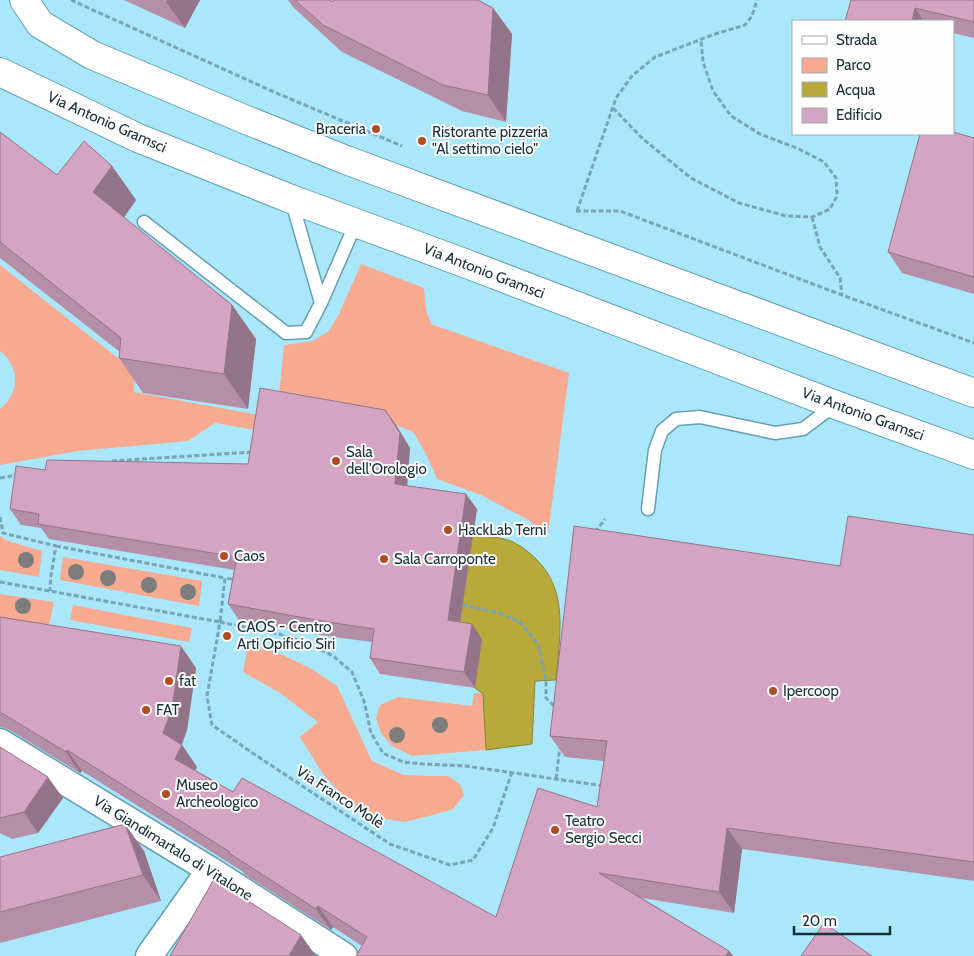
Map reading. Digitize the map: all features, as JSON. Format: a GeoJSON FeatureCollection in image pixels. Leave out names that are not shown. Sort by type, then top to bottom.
{"type":"FeatureCollection","features":[{"type":"Feature","properties":{"kind":"street"},"geometry":{"type":"LineString","coordinates":[[24,0],[40,24],[92,55],[244,120],[346,160],[974,393]]}},
{"type":"Feature","properties":{"kind":"street","name":"Via Antonio Gramsci"},"geometry":{"type":"LineString","coordinates":[[0,72],[138,138],[291,199],[836,405],[974,455]]}},
{"type":"Feature","properties":{"kind":"street","name":"Via Giandimartalo di Vitalone"},"geometry":{"type":"LineString","coordinates":[[0,742],[210,870],[344,956]]}},
{"type":"Feature","properties":{"kind":"street"},"geometry":{"type":"LineString","coordinates":[[100,833],[136,824]]}},
{"type":"Feature","properties":{"kind":"street"},"geometry":{"type":"LineString","coordinates":[[149,956],[210,870]]}},
{"type":"Feature","properties":{"kind":"lane"},"geometry":{"type":"LineString","coordinates":[[291,199],[321,303]]}},
{"type":"Feature","properties":{"kind":"lane"},"geometry":{"type":"LineString","coordinates":[[144,222],[286,333],[306,332],[321,303],[356,223]]}},
{"type":"Feature","properties":{"kind":"lane"},"geometry":{"type":"LineString","coordinates":[[648,509],[655,450],[662,431],[676,420],[700,417],[775,433],[804,429],[836,405]]}},
{"type":"Feature","properties":{"kind":"path"},"geometry":{"type":"LineString","coordinates":[[71,0],[274,92],[409,149]]}},
{"type":"Feature","properties":{"kind":"path"},"geometry":{"type":"LineString","coordinates":[[576,212],[616,98],[632,76],[655,57],[745,25],[752,16],[757,0]]}},
{"type":"Feature","properties":{"kind":"path"},"geometry":{"type":"LineString","coordinates":[[612,108],[643,139],[691,178],[739,203],[786,216],[812,217],[830,209],[837,196],[836,178],[824,162],[799,149],[760,134],[731,116],[712,91],[703,62],[701,40]]}},
{"type":"Feature","properties":{"kind":"path"},"geometry":{"type":"LineString","coordinates":[[568,210],[576,212],[620,212],[974,343]]}},
{"type":"Feature","properties":{"kind":"path"},"geometry":{"type":"LineString","coordinates":[[812,217],[820,247],[840,278],[842,295]]}},
{"type":"Feature","properties":{"kind":"path"},"geometry":{"type":"LineString","coordinates":[[106,462],[256,452]]}},
{"type":"Feature","properties":{"kind":"path"},"geometry":{"type":"LineString","coordinates":[[0,478],[19,475]]}},
{"type":"Feature","properties":{"kind":"path"},"geometry":{"type":"LineString","coordinates":[[0,517],[3,533],[56,546],[239,581]]}},
{"type":"Feature","properties":{"kind":"path"},"geometry":{"type":"LineString","coordinates":[[590,538],[605,519]]}},
{"type":"Feature","properties":{"kind":"path"},"geometry":{"type":"LineString","coordinates":[[50,591],[56,546]]}},
{"type":"Feature","properties":{"kind":"path","name":"Via Franco Molè"},"geometry":{"type":"LineString","coordinates":[[225,578],[220,622],[207,696],[212,725],[257,756],[390,844],[450,865],[473,860],[493,828],[512,772]]}},
{"type":"Feature","properties":{"kind":"path"},"geometry":{"type":"LineString","coordinates":[[0,582],[220,622],[279,634],[310,644],[333,656],[352,672],[364,701],[371,733],[383,753],[403,762],[466,766],[609,786]]}},
{"type":"Feature","properties":{"kind":"path"},"geometry":{"type":"LineString","coordinates":[[462,605],[500,613],[520,622],[538,644],[546,680],[546,698],[558,710]]}},
{"type":"Feature","properties":{"kind":"path"},"geometry":{"type":"LineString","coordinates":[[556,779],[560,743]]}},
{"type":"Feature","properties":{"kind":"green space"},"geometry":{"type":"Polygon","coordinates":[[[361,264],[424,288],[426,310],[431,324],[569,373],[548,534],[540,533],[530,521],[481,495],[437,479],[426,454],[413,432],[396,425],[278,405],[284,345],[313,341],[329,331],[339,314],[361,264]]]}},
{"type":"Feature","properties":{"kind":"green space"},"geometry":{"type":"Polygon","coordinates":[[[0,265],[134,371],[134,392],[259,415],[255,430],[215,423],[188,441],[78,451],[0,465],[0,409],[11,396],[15,380],[11,364],[0,351],[0,265]]]}},
{"type":"Feature","properties":{"kind":"green space"},"geometry":{"type":"Polygon","coordinates":[[[0,536],[5,540],[42,551],[39,577],[0,570],[0,536]]]}},
{"type":"Feature","properties":{"kind":"green space"},"geometry":{"type":"Polygon","coordinates":[[[63,557],[202,581],[199,606],[60,580],[63,557]]]}},
{"type":"Feature","properties":{"kind":"green space"},"geometry":{"type":"Polygon","coordinates":[[[0,594],[54,602],[49,626],[0,618],[0,594]]]}},
{"type":"Feature","properties":{"kind":"green space"},"geometry":{"type":"Polygon","coordinates":[[[73,605],[192,628],[189,642],[70,620],[73,605]]]}},
{"type":"Feature","properties":{"kind":"green space"},"geometry":{"type":"Polygon","coordinates":[[[248,646],[274,651],[312,669],[337,686],[372,761],[404,775],[448,776],[460,784],[464,795],[453,809],[405,822],[378,818],[350,804],[323,774],[300,737],[318,722],[280,693],[243,672],[248,646]]]}},
{"type":"Feature","properties":{"kind":"green space"},"geometry":{"type":"Polygon","coordinates":[[[474,693],[483,694],[486,750],[412,756],[392,746],[381,733],[376,718],[380,705],[398,697],[472,706],[474,693]]]}},
{"type":"Feature","properties":{"kind":"water"},"geometry":{"type":"Polygon","coordinates":[[[473,535],[511,541],[518,545],[536,559],[547,572],[554,586],[560,616],[556,680],[535,681],[532,744],[486,750],[483,694],[475,688],[442,633],[473,535]]]}},
{"type":"Feature","properties":{"kind":"building"},"geometry":{"type":"Polygon","coordinates":[[[295,0],[330,0],[333,2],[334,0],[478,0],[493,8],[488,95],[443,85],[323,25],[295,0]]]}},
{"type":"Feature","properties":{"kind":"building"},"geometry":{"type":"Polygon","coordinates":[[[851,0],[974,0],[974,22],[915,8],[912,20],[845,20],[851,0]]]}},
{"type":"Feature","properties":{"kind":"building"},"geometry":{"type":"Polygon","coordinates":[[[0,132],[57,175],[84,141],[112,166],[93,192],[232,305],[224,374],[119,358],[121,338],[0,242],[0,132]]]}},
{"type":"Feature","properties":{"kind":"building"},"geometry":{"type":"Polygon","coordinates":[[[954,132],[974,138],[974,277],[888,252],[920,135],[954,135],[954,132]]]}},
{"type":"Feature","properties":{"kind":"building"},"geometry":{"type":"Polygon","coordinates":[[[260,388],[385,410],[400,433],[395,484],[466,494],[448,620],[472,624],[464,672],[370,658],[374,629],[228,604],[237,557],[38,524],[39,514],[10,509],[16,466],[45,470],[47,460],[248,464],[260,388]]]}},
{"type":"Feature","properties":{"kind":"building"},"geometry":{"type":"Polygon","coordinates":[[[848,516],[974,535],[974,862],[727,828],[719,892],[599,873],[729,951],[726,956],[356,956],[367,937],[318,906],[316,909],[230,852],[67,750],[66,752],[0,712],[0,617],[181,646],[172,709],[163,733],[182,745],[175,759],[233,792],[242,778],[496,917],[538,788],[597,807],[607,741],[550,736],[574,526],[840,566],[848,516]]]}},
{"type":"Feature","properties":{"kind":"building"},"geometry":{"type":"Polygon","coordinates":[[[0,747],[48,777],[24,812],[0,818],[0,747]]]}},
{"type":"Feature","properties":{"kind":"building"},"geometry":{"type":"Polygon","coordinates":[[[125,824],[143,875],[0,912],[0,857],[125,824]]]}},
{"type":"Feature","properties":{"kind":"building"},"geometry":{"type":"Polygon","coordinates":[[[214,879],[301,935],[289,956],[170,956],[214,879]]]}},
{"type":"Feature","properties":{"kind":"building"},"geometry":{"type":"Polygon","coordinates":[[[824,923],[872,956],[801,956],[824,923]]]}},
{"type":"Feature","properties":{"kind":"place","name":"Braceria"},"geometry":{"type":"Point","coordinates":[376,129]}},
{"type":"Feature","properties":{"kind":"place","name":"Ristorante pizzeria \"Al settimo cielo\""},"geometry":{"type":"Point","coordinates":[422,141]}},
{"type":"Feature","properties":{"kind":"place","name":"Sala dell'Orologio"},"geometry":{"type":"Point","coordinates":[336,461]}},
{"type":"Feature","properties":{"kind":"place","name":"HackLab Terni"},"geometry":{"type":"Point","coordinates":[448,530]}},
{"type":"Feature","properties":{"kind":"place","name":"Caos"},"geometry":{"type":"Point","coordinates":[224,556]}},
{"type":"Feature","properties":{"kind":"place","name":"Sala Carroponte"},"geometry":{"type":"Point","coordinates":[384,559]}},
{"type":"Feature","properties":{"kind":"place","name":"CAOS - Centro Arti Opificio Siri"},"geometry":{"type":"Point","coordinates":[227,636]}},
{"type":"Feature","properties":{"kind":"place","name":"fat"},"geometry":{"type":"Point","coordinates":[169,681]}},
{"type":"Feature","properties":{"kind":"place","name":"Ipercoop"},"geometry":{"type":"Point","coordinates":[773,691]}},
{"type":"Feature","properties":{"kind":"place","name":"FAT"},"geometry":{"type":"Point","coordinates":[146,710]}},
{"type":"Feature","properties":{"kind":"place","name":"Museo Archeologico"},"geometry":{"type":"Point","coordinates":[166,794]}},
{"type":"Feature","properties":{"kind":"place","name":"Teatro Sergio Secci"},"geometry":{"type":"Point","coordinates":[555,830]}}]}
